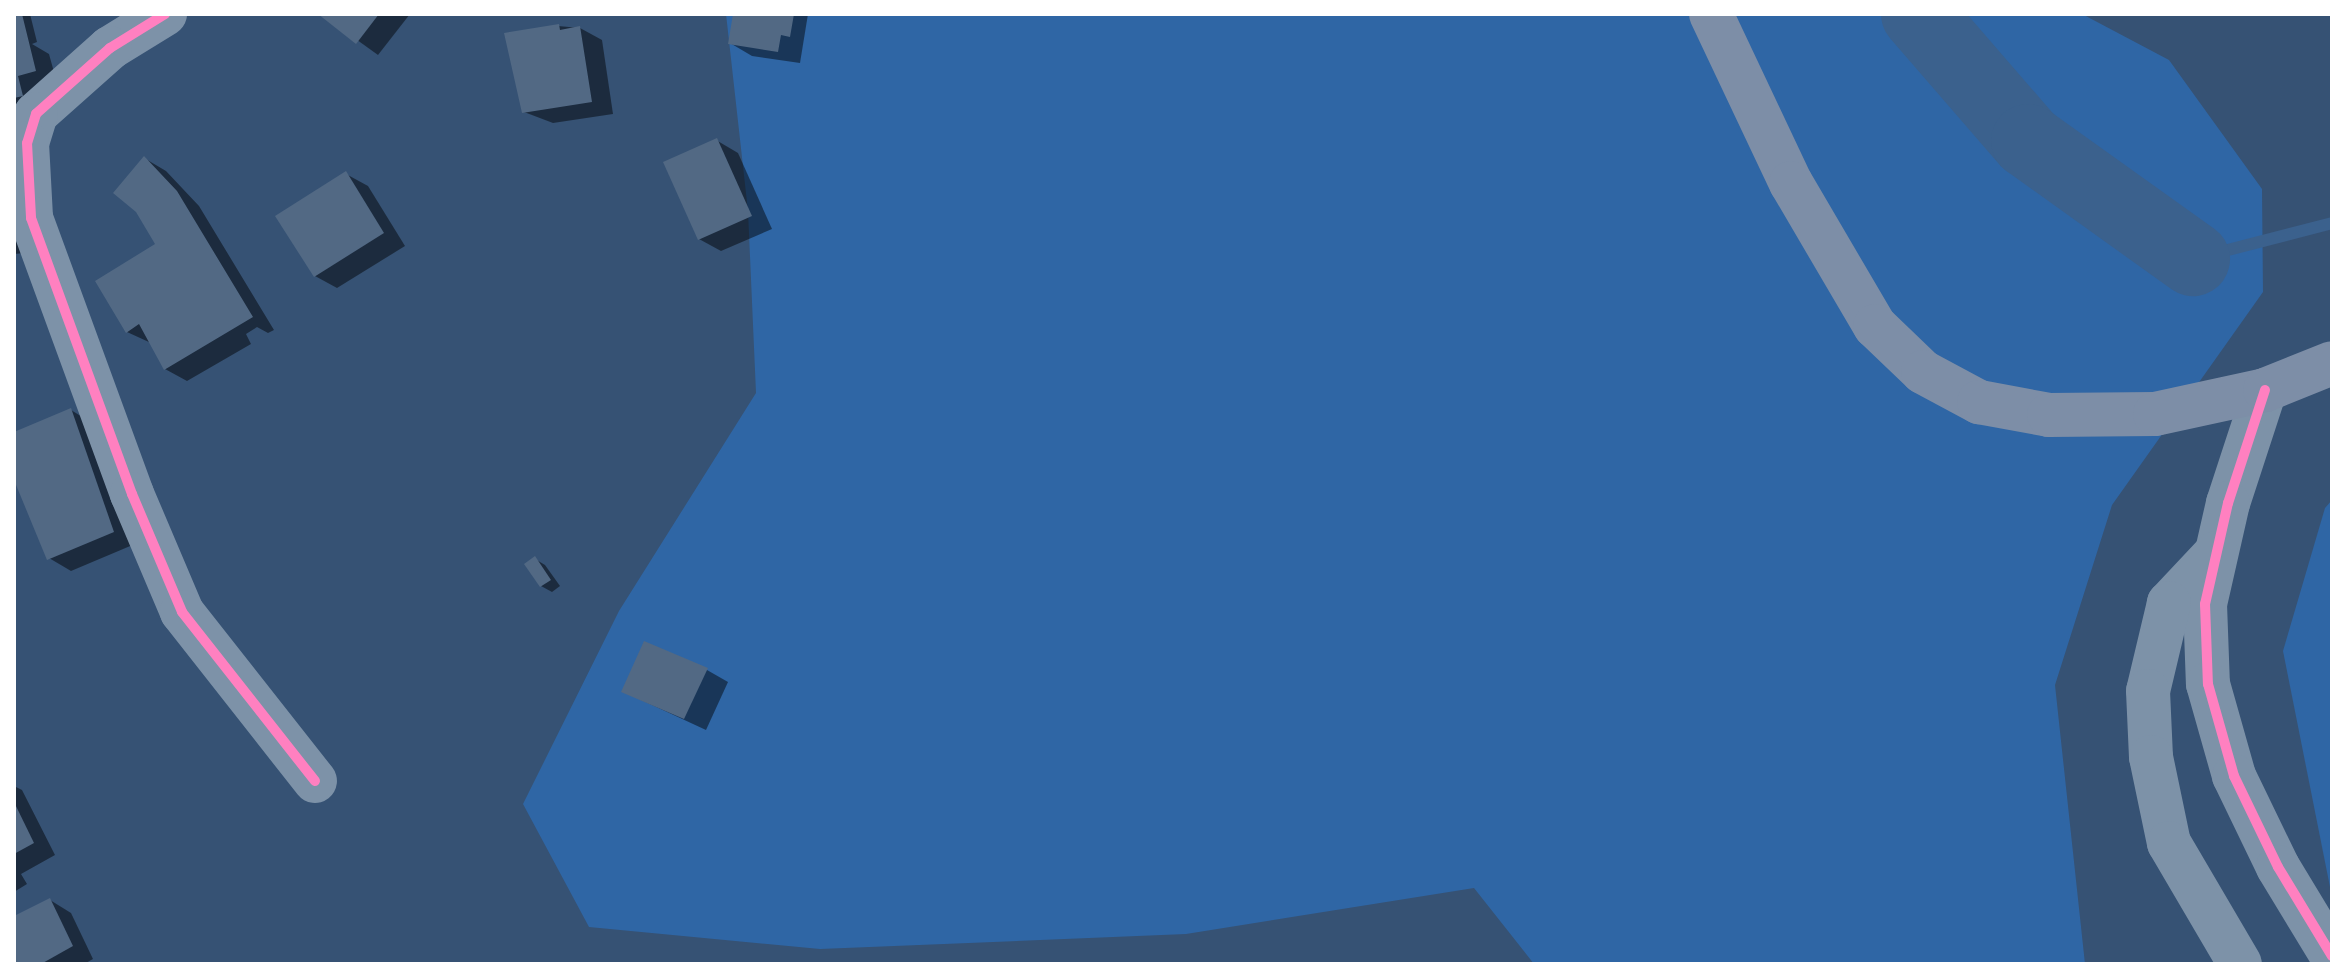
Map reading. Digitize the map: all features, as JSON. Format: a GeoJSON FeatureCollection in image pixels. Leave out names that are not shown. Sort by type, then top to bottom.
{"type":"FeatureCollection","features":[{"type":"Feature","properties":{"kind":"main road"},"geometry":{"type":"LineString","coordinates":[[1711,14],[1791,183],[1867,313],[1923,372],[1979,402],[2049,415],[2155,414],[2265,390],[2332,363]]}},
{"type":"Feature","properties":{"kind":"street"},"geometry":{"type":"LineString","coordinates":[[165,14],[110,48],[36,114],[27,143],[31,218],[132,494],[182,612],[315,781]]}},
{"type":"Feature","properties":{"kind":"street"},"geometry":{"type":"LineString","coordinates":[[2265,390],[2216,553],[2205,604],[2208,684],[2234,776],[2278,867],[2332,956]]}},
{"type":"Feature","properties":{"kind":"street"},"geometry":{"type":"LineString","coordinates":[[2216,553],[2169,603],[2148,691],[2151,757],[2169,843],[2240,964]]}},
{"type":"Feature","properties":{"kind":"shaded area"},"geometry":{"type":"Polygon","coordinates":[[[726,14],[2082,14],[2169,60],[2262,189],[2263,292],[2112,505],[2055,685],[2085,964],[1534,964],[1474,888],[1186,934],[820,949],[589,927],[523,804],[619,611],[756,393],[748,211],[726,14]]]}},
{"type":"Feature","properties":{"kind":"shaded area"},"geometry":{"type":"Polygon","coordinates":[[[2332,500],[2332,897],[2283,651],[2325,508],[2332,500]]]}},
{"type":"Feature","properties":{"kind":"building"},"geometry":{"type":"Polygon","coordinates":[[[14,14],[22,14],[36,71],[18,76],[23,96],[14,98],[14,14]]]}},
{"type":"Feature","properties":{"kind":"building"},"geometry":{"type":"Polygon","coordinates":[[[318,14],[379,14],[356,44],[318,14]]]}},
{"type":"Feature","properties":{"kind":"building"},"geometry":{"type":"Polygon","coordinates":[[[733,14],[794,14],[790,37],[781,35],[778,52],[728,44],[733,14]]]}},
{"type":"Feature","properties":{"kind":"building"},"geometry":{"type":"Polygon","coordinates":[[[559,24],[560,30],[580,26],[592,102],[522,113],[504,33],[559,24]]]}},
{"type":"Feature","properties":{"kind":"building"},"geometry":{"type":"Polygon","coordinates":[[[717,138],[752,216],[698,240],[663,162],[717,138]]]}},
{"type":"Feature","properties":{"kind":"building"},"geometry":{"type":"Polygon","coordinates":[[[144,156],[177,191],[253,317],[164,370],[139,324],[126,333],[95,281],[155,244],[136,212],[113,193],[144,156]]]}},
{"type":"Feature","properties":{"kind":"building"},"geometry":{"type":"Polygon","coordinates":[[[346,171],[384,233],[314,277],[275,216],[346,171]]]}},
{"type":"Feature","properties":{"kind":"building"},"geometry":{"type":"Polygon","coordinates":[[[71,408],[114,532],[47,560],[14,480],[14,432],[71,408]]]}},
{"type":"Feature","properties":{"kind":"building"},"geometry":{"type":"Polygon","coordinates":[[[535,556],[551,580],[540,587],[524,564],[535,556]]]}},
{"type":"Feature","properties":{"kind":"building"},"geometry":{"type":"Polygon","coordinates":[[[644,641],[708,668],[684,719],[621,692],[644,641]]]}},
{"type":"Feature","properties":{"kind":"building"},"geometry":{"type":"Polygon","coordinates":[[[14,802],[34,843],[14,854],[14,802]]]}},
{"type":"Feature","properties":{"kind":"building"},"geometry":{"type":"Polygon","coordinates":[[[50,898],[73,946],[41,964],[14,964],[14,916],[50,898]]]}},
{"type":"Feature","properties":{"kind":"waterway"},"geometry":{"type":"LineString","coordinates":[[1918,14],[2028,141],[2193,259]]}},
{"type":"Feature","properties":{"kind":"waterway"},"geometry":{"type":"LineString","coordinates":[[2193,259],[2332,223]]}},
{"type":"Feature","properties":{"kind":"cycle path"},"geometry":{"type":"LineString","coordinates":[[165,14],[110,48],[36,114],[27,143],[31,218],[132,494],[182,612],[315,781]]}},
{"type":"Feature","properties":{"kind":"cycle path"},"geometry":{"type":"LineString","coordinates":[[2265,390],[2228,503],[2205,604],[2208,684],[2234,776],[2278,867],[2332,956]]}}]}
